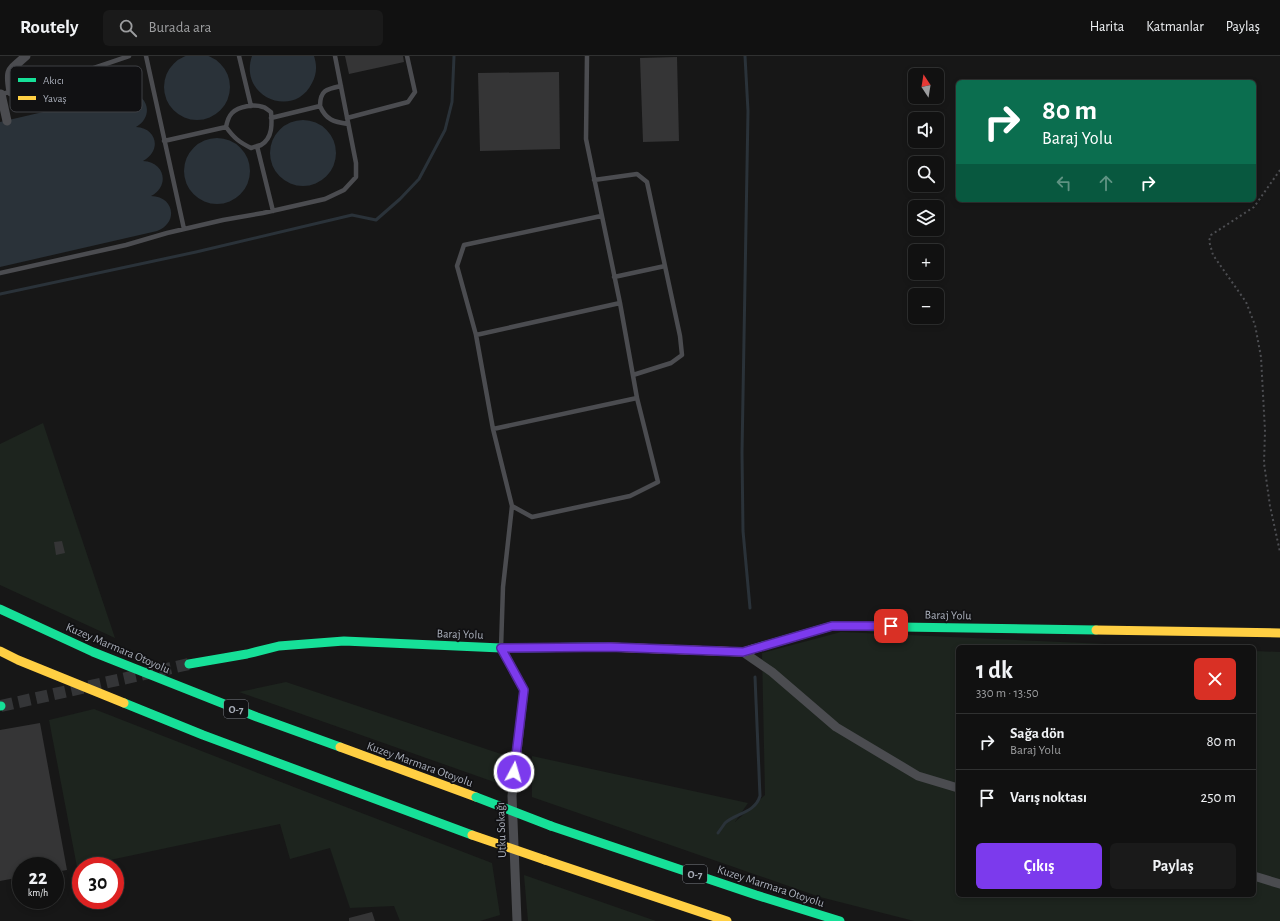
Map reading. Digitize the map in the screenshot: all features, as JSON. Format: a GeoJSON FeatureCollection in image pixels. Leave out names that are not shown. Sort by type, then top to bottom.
{"type":"FeatureCollection","features":[{"type":"Feature","properties":{"kind":"main road","name":"Kuzey Marmara Otoyolu"},"geometry":{"type":"LineString","coordinates":[[0,609],[93,652],[235,708],[551,826],[840,921]]}},
{"type":"Feature","properties":{"kind":"main road","name":"Baraj Yolu"},"geometry":{"type":"LineString","coordinates":[[189,664],[247,654],[279,646],[344,642],[501,648],[610,647],[743,652],[832,626],[1280,633]]}},
{"type":"Feature","properties":{"kind":"main road"},"geometry":{"type":"LineString","coordinates":[[0,651],[18,660],[203,735],[472,836],[726,921]]}},
{"type":"Feature","properties":{"kind":"street"},"geometry":{"type":"LineString","coordinates":[[12,66],[26,56]]}},
{"type":"Feature","properties":{"kind":"street"},"geometry":{"type":"LineString","coordinates":[[7,121],[4,94],[10,71]]}},
{"type":"Feature","properties":{"kind":"street","name":"Utku Sokağı"},"geometry":{"type":"LineString","coordinates":[[501,648],[524,690],[512,796],[515,921]]}},
{"type":"Feature","properties":{"kind":"street"},"geometry":{"type":"LineString","coordinates":[[743,652],[772,672],[836,727],[918,776],[956,787]]}},
{"type":"Feature","properties":{"kind":"street"},"geometry":{"type":"LineString","coordinates":[[1256,877],[1280,884]]}},
{"type":"Feature","properties":{"kind":"lane"},"geometry":{"type":"LineString","coordinates":[[101,66],[129,56]]}},
{"type":"Feature","properties":{"kind":"lane"},"geometry":{"type":"LineString","coordinates":[[146,56],[184,229]]}},
{"type":"Feature","properties":{"kind":"lane"},"geometry":{"type":"LineString","coordinates":[[239,56],[251,106]]}},
{"type":"Feature","properties":{"kind":"lane"},"geometry":{"type":"LineString","coordinates":[[0,273],[126,245],[184,229],[324,199],[344,190],[356,177],[356,163],[334,56]]}},
{"type":"Feature","properties":{"kind":"lane"},"geometry":{"type":"LineString","coordinates":[[347,118],[408,102],[415,92],[407,56]]}},
{"type":"Feature","properties":{"kind":"lane"},"geometry":{"type":"LineString","coordinates":[[512,506],[532,517],[630,496],[658,482],[637,398],[620,303],[586,139],[587,56]]}},
{"type":"Feature","properties":{"kind":"lane"},"geometry":{"type":"LineString","coordinates":[[341,86],[329,88],[323,92],[320,99],[320,106],[324,115],[330,120],[348,124]]}},
{"type":"Feature","properties":{"kind":"lane"},"geometry":{"type":"LineString","coordinates":[[251,106],[263,107],[271,112],[272,118],[268,138],[262,145],[252,148],[234,138],[226,127],[227,119],[232,112],[251,106]]}},
{"type":"Feature","properties":{"kind":"lane"},"geometry":{"type":"LineString","coordinates":[[272,118],[320,106]]}},
{"type":"Feature","properties":{"kind":"lane"},"geometry":{"type":"LineString","coordinates":[[164,141],[226,127]]}},
{"type":"Feature","properties":{"kind":"lane"},"geometry":{"type":"LineString","coordinates":[[258,146],[273,211]]}},
{"type":"Feature","properties":{"kind":"lane"},"geometry":{"type":"LineString","coordinates":[[594,180],[637,174],[647,182],[680,336],[682,356],[671,363],[633,375]]}},
{"type":"Feature","properties":{"kind":"lane"},"geometry":{"type":"LineString","coordinates":[[501,648],[503,587],[512,506],[493,429],[476,335],[457,266],[464,245],[601,216]]}},
{"type":"Feature","properties":{"kind":"lane"},"geometry":{"type":"LineString","coordinates":[[614,277],[665,266]]}},
{"type":"Feature","properties":{"kind":"lane"},"geometry":{"type":"LineString","coordinates":[[476,335],[620,303]]}},
{"type":"Feature","properties":{"kind":"lane"},"geometry":{"type":"LineString","coordinates":[[493,429],[637,398]]}},
{"type":"Feature","properties":{"kind":"path"},"geometry":{"type":"LineString","coordinates":[[1280,170],[1254,208],[1211,235],[1209,241],[1213,255],[1246,302],[1255,325],[1261,357],[1266,431],[1264,463],[1270,506],[1280,552]]}},
{"type":"Feature","properties":{"kind":"shaded area"},"geometry":{"type":"Polygon","coordinates":[[[197,54],[210,57],[220,64],[227,74],[230,87],[227,100],[220,110],[210,117],[197,120],[184,117],[174,110],[167,100],[164,87],[167,74],[174,64],[184,57],[197,54]]]}},
{"type":"Feature","properties":{"kind":"shaded area"},"geometry":{"type":"Polygon","coordinates":[[[252,56],[314,56],[316,73],[312,83],[304,94],[293,100],[281,102],[270,99],[260,92],[253,83],[250,70],[252,56]]]}},
{"type":"Feature","properties":{"kind":"shaded area"},"geometry":{"type":"Polygon","coordinates":[[[142,98],[146,105],[146,117],[136,127],[149,131],[155,146],[149,157],[143,161],[156,165],[160,170],[163,181],[157,192],[151,196],[159,197],[165,200],[169,205],[171,216],[169,222],[157,231],[0,267],[0,122],[43,112],[142,112],[142,98]]]}},
{"type":"Feature","properties":{"kind":"shaded area"},"geometry":{"type":"Polygon","coordinates":[[[297,120],[309,120],[321,125],[331,135],[336,147],[334,166],[321,181],[309,186],[297,186],[285,181],[275,171],[270,159],[270,147],[275,135],[285,125],[297,120]]]}},
{"type":"Feature","properties":{"kind":"shaded area"},"geometry":{"type":"Polygon","coordinates":[[[211,138],[223,138],[235,143],[245,153],[250,165],[248,184],[235,199],[223,204],[211,204],[199,199],[189,189],[184,177],[184,165],[189,153],[199,143],[211,138]]]}},
{"type":"Feature","properties":{"kind":"shaded area"},"geometry":{"type":"Polygon","coordinates":[[[43,423],[115,638],[0,585],[0,444],[43,423]]]}},
{"type":"Feature","properties":{"kind":"shaded area"},"geometry":{"type":"Polygon","coordinates":[[[841,632],[1129,645],[956,645],[956,897],[1256,897],[1256,651],[1280,652],[1280,921],[914,921],[820,897],[532,797],[532,756],[748,803],[735,822],[765,795],[762,653],[841,632]]]}},
{"type":"Feature","properties":{"kind":"shaded area"},"geometry":{"type":"Polygon","coordinates":[[[286,682],[504,755],[497,783],[239,692],[286,682]]]}},
{"type":"Feature","properties":{"kind":"shaded area"},"geometry":{"type":"Polygon","coordinates":[[[94,709],[492,863],[500,915],[480,921],[400,921],[394,906],[350,908],[330,848],[290,859],[280,824],[124,857],[75,857],[49,720],[94,709]]]}},
{"type":"Feature","properties":{"kind":"shaded area"},"geometry":{"type":"Polygon","coordinates":[[[524,875],[656,921],[528,921],[524,875]]]}},
{"type":"Feature","properties":{"kind":"building"},"geometry":{"type":"Polygon","coordinates":[[[345,56],[403,56],[404,62],[349,74],[345,56]]]}},
{"type":"Feature","properties":{"kind":"building"},"geometry":{"type":"Polygon","coordinates":[[[677,57],[679,141],[643,142],[640,58],[677,57]]]}},
{"type":"Feature","properties":{"kind":"building"},"geometry":{"type":"Polygon","coordinates":[[[559,72],[560,149],[480,151],[478,73],[559,72]]]}},
{"type":"Feature","properties":{"kind":"building"},"geometry":{"type":"Polygon","coordinates":[[[62,541],[65,553],[56,555],[54,542],[62,541]]]}},
{"type":"Feature","properties":{"kind":"building"},"geometry":{"type":"Polygon","coordinates":[[[40,723],[67,870],[64,870],[64,857],[12,857],[12,879],[0,881],[0,730],[40,723]]]}},
{"type":"Feature","properties":{"kind":"building"},"geometry":{"type":"Polygon","coordinates":[[[372,912],[375,921],[349,921],[349,918],[372,912]]]}},
{"type":"Feature","properties":{"kind":"waterway"},"geometry":{"type":"LineString","coordinates":[[0,294],[196,252],[352,215],[376,220],[400,199],[419,179],[445,130],[452,102],[454,56]]}},
{"type":"Feature","properties":{"kind":"waterway"},"geometry":{"type":"LineString","coordinates":[[745,56],[748,111],[742,453],[743,531],[750,608]]}},
{"type":"Feature","properties":{"kind":"waterway"},"geometry":{"type":"LineString","coordinates":[[718,833],[725,823],[754,806],[758,802],[760,796],[755,677]]}},
{"type":"Feature","properties":{"kind":"tunnel"},"geometry":{"type":"LineString","coordinates":[[1,706],[189,664]]}},
{"type":"Feature","properties":{"kind":"traffic: fast"},"geometry":{"type":"LineString","coordinates":[[0,609],[93,652],[257,717],[340,747]]}},
{"type":"Feature","properties":{"kind":"traffic: fast"},"geometry":{"type":"LineString","coordinates":[[753,649],[832,626],[1096,630]]}},
{"type":"Feature","properties":{"kind":"traffic: fast"},"geometry":{"type":"LineString","coordinates":[[189,664],[247,654],[279,646],[344,641],[501,648],[608,647]]}},
{"type":"Feature","properties":{"kind":"traffic: fast"},"geometry":{"type":"LineString","coordinates":[[124,703],[203,735],[472,835]]}},
{"type":"Feature","properties":{"kind":"traffic: fast"},"geometry":{"type":"LineString","coordinates":[[476,797],[551,826]]}},
{"type":"Feature","properties":{"kind":"traffic: fast"},"geometry":{"type":"LineString","coordinates":[[551,826],[756,895],[840,921]]}},
{"type":"Feature","properties":{"kind":"traffic: slow"},"geometry":{"type":"LineString","coordinates":[[1096,630],[1280,633]]}},
{"type":"Feature","properties":{"kind":"traffic: slow"},"geometry":{"type":"LineString","coordinates":[[608,647],[743,652],[753,649]]}},
{"type":"Feature","properties":{"kind":"traffic: slow"},"geometry":{"type":"LineString","coordinates":[[0,651],[18,660],[124,703]]}},
{"type":"Feature","properties":{"kind":"traffic: slow"},"geometry":{"type":"LineString","coordinates":[[340,747],[476,797]]}},
{"type":"Feature","properties":{"kind":"traffic: slow"},"geometry":{"type":"LineString","coordinates":[[472,835],[545,860]]}},
{"type":"Feature","properties":{"kind":"traffic: slow"},"geometry":{"type":"LineString","coordinates":[[545,860],[727,921]]}},
{"type":"Feature","properties":{"kind":"route"},"geometry":{"type":"LineString","coordinates":[[514,772],[524,690],[501,648],[610,647],[743,652],[832,626],[891,626]]}}]}
